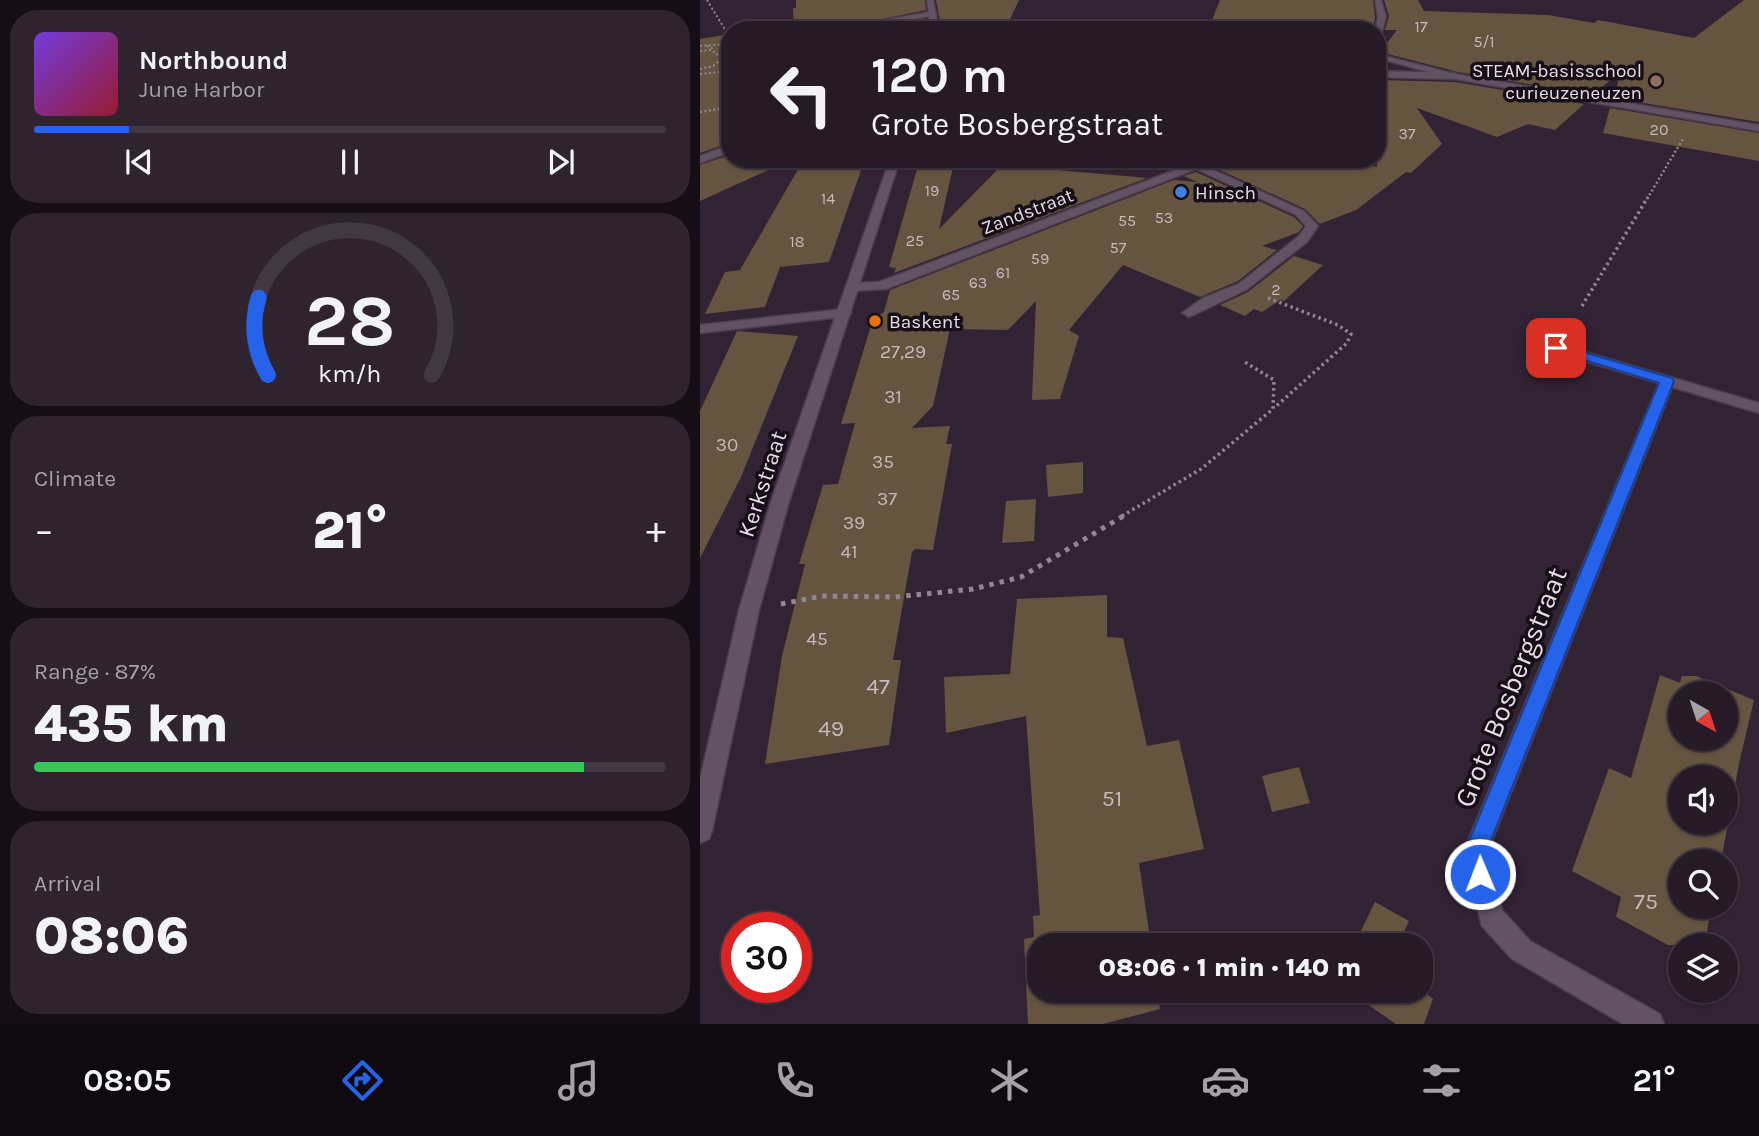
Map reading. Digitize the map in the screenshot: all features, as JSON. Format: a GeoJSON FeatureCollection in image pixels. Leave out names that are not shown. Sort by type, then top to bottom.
{"type":"FeatureCollection","features":[{"type":"Feature","properties":{"kind":"street"},"geometry":{"type":"LineString","coordinates":[[930,0],[934,21]]}},
{"type":"Feature","properties":{"kind":"street"},"geometry":{"type":"LineString","coordinates":[[1378,0],[1381,21]]}},
{"type":"Feature","properties":{"kind":"street"},"geometry":{"type":"LineString","coordinates":[[888,21],[934,13]]}},
{"type":"Feature","properties":{"kind":"street"},"geometry":{"type":"LineString","coordinates":[[1386,58],[1455,76],[1759,128]]}},
{"type":"Feature","properties":{"kind":"street"},"geometry":{"type":"LineString","coordinates":[[1386,74],[1455,76]]}},
{"type":"Feature","properties":{"kind":"street"},"geometry":{"type":"LineString","coordinates":[[700,160],[721,152]]}},
{"type":"Feature","properties":{"kind":"street","name":"Kerkstraat"},"geometry":{"type":"LineString","coordinates":[[700,831],[749,610],[779,505],[892,168]]}},
{"type":"Feature","properties":{"kind":"street","name":"Zandstraat"},"geometry":{"type":"LineString","coordinates":[[851,287],[881,286],[1191,168]]}},
{"type":"Feature","properties":{"kind":"street"},"geometry":{"type":"LineString","coordinates":[[1189,313],[1208,301],[1241,287],[1303,239],[1312,226],[1300,213],[1200,168]]}},
{"type":"Feature","properties":{"kind":"street"},"geometry":{"type":"LineString","coordinates":[[700,329],[844,313]]}},
{"type":"Feature","properties":{"kind":"street"},"geometry":{"type":"LineString","coordinates":[[1570,325],[1556,348],[1759,408]]}},
{"type":"Feature","properties":{"kind":"street","name":"Grote Bosbergstraat"},"geometry":{"type":"LineString","coordinates":[[1650,1024],[1521,950],[1492,917],[1475,853],[1667,381]]}},
{"type":"Feature","properties":{"kind":"path"},"geometry":{"type":"LineString","coordinates":[[708,0],[721,23]]}},
{"type":"Feature","properties":{"kind":"path"},"geometry":{"type":"LineString","coordinates":[[700,46],[721,45]]}},
{"type":"Feature","properties":{"kind":"path"},"geometry":{"type":"LineString","coordinates":[[708,47],[721,57]]}},
{"type":"Feature","properties":{"kind":"path"},"geometry":{"type":"LineString","coordinates":[[700,51],[712,50]]}},
{"type":"Feature","properties":{"kind":"path"},"geometry":{"type":"LineString","coordinates":[[700,69],[721,59]]}},
{"type":"Feature","properties":{"kind":"path"},"geometry":{"type":"LineString","coordinates":[[700,74],[721,72]]}},
{"type":"Feature","properties":{"kind":"path"},"geometry":{"type":"LineString","coordinates":[[700,113],[721,109]]}},
{"type":"Feature","properties":{"kind":"path"},"geometry":{"type":"LineString","coordinates":[[1570,325],[1671,162]]}},
{"type":"Feature","properties":{"kind":"path"},"geometry":{"type":"LineString","coordinates":[[749,610],[822,596],[895,597],[973,589],[1021,577],[1201,469],[1347,343],[1351,334],[1338,325],[1241,287]]}},
{"type":"Feature","properties":{"kind":"path"},"geometry":{"type":"LineString","coordinates":[[1243,361],[1274,380],[1273,409]]}},
{"type":"Feature","properties":{"kind":"building"},"geometry":{"type":"Polygon","coordinates":[[[796,0],[925,0],[926,10],[873,21],[794,21],[793,8],[796,8],[796,0]]]}},
{"type":"Feature","properties":{"kind":"building"},"geometry":{"type":"Polygon","coordinates":[[[936,0],[1019,0],[1009,21],[940,21],[936,0]]]}},
{"type":"Feature","properties":{"kind":"building"},"geometry":{"type":"Polygon","coordinates":[[[1220,0],[1373,0],[1375,17],[1374,21],[1212,21],[1220,0]]]}},
{"type":"Feature","properties":{"kind":"building"},"geometry":{"type":"Polygon","coordinates":[[[1384,0],[1418,0],[1424,11],[1548,15],[1594,23],[1598,20],[1694,38],[1744,0],[1759,0],[1759,122],[1613,98],[1622,69],[1594,95],[1458,72],[1386,54],[1386,44],[1397,30],[1386,30],[1389,16],[1384,0]]]}},
{"type":"Feature","properties":{"kind":"building"},"geometry":{"type":"Polygon","coordinates":[[[721,36],[721,146],[700,153],[700,39],[721,36]]]}},
{"type":"Feature","properties":{"kind":"building"},"geometry":{"type":"Polygon","coordinates":[[[1386,80],[1455,82],[1584,104],[1555,130],[1528,124],[1497,137],[1417,108],[1442,144],[1411,173],[1406,172],[1356,210],[1320,224],[1305,209],[1215,168],[1386,168],[1386,80]]]}},
{"type":"Feature","properties":{"kind":"building"},"geometry":{"type":"Polygon","coordinates":[[[1610,108],[1759,133],[1759,161],[1603,133],[1610,108]]]}},
{"type":"Feature","properties":{"kind":"building"},"geometry":{"type":"Polygon","coordinates":[[[721,158],[721,168],[773,168],[700,201],[700,165],[721,158]]]}},
{"type":"Feature","properties":{"kind":"building"},"geometry":{"type":"Polygon","coordinates":[[[799,168],[862,168],[829,262],[780,267],[765,307],[705,314],[725,272],[740,270],[799,168]]]}},
{"type":"Feature","properties":{"kind":"building"},"geometry":{"type":"Polygon","coordinates":[[[917,168],[953,168],[939,229],[999,168],[1035,168],[1147,178],[894,273],[896,268],[889,267],[917,168]]]}},
{"type":"Feature","properties":{"kind":"building"},"geometry":{"type":"Polygon","coordinates":[[[1196,172],[1294,217],[1303,226],[1299,232],[1262,246],[1277,250],[1238,281],[1200,297],[1123,265],[1069,330],[1079,336],[1060,399],[1032,400],[1036,301],[1008,330],[950,329],[933,406],[912,428],[950,426],[946,444],[952,444],[933,550],[915,549],[912,552],[893,660],[901,660],[889,745],[765,764],[782,656],[805,564],[799,564],[823,485],[838,484],[855,423],[841,424],[873,319],[884,312],[890,290],[1174,180],[1197,182],[1184,176],[1196,172]]]}},
{"type":"Feature","properties":{"kind":"building"},"geometry":{"type":"Polygon","coordinates":[[[1294,256],[1323,265],[1284,301],[1280,300],[1262,312],[1254,309],[1245,316],[1220,305],[1248,292],[1294,256]]]}},
{"type":"Feature","properties":{"kind":"building"},"geometry":{"type":"Polygon","coordinates":[[[737,331],[798,336],[741,477],[700,558],[700,411],[737,331]]]}},
{"type":"Feature","properties":{"kind":"building"},"geometry":{"type":"Polygon","coordinates":[[[1083,462],[1083,493],[1048,497],[1046,465],[1083,462]]]}},
{"type":"Feature","properties":{"kind":"building"},"geometry":{"type":"Polygon","coordinates":[[[1036,499],[1034,541],[1002,543],[1006,501],[1036,499]]]}},
{"type":"Feature","properties":{"kind":"building"},"geometry":{"type":"Polygon","coordinates":[[[1107,595],[1107,637],[1123,638],[1147,746],[1179,740],[1204,849],[1139,863],[1149,933],[1034,933],[1033,916],[1040,915],[1026,716],[946,733],[944,677],[1010,674],[1017,599],[1107,595]]]}},
{"type":"Feature","properties":{"kind":"building"},"geometry":{"type":"Polygon","coordinates":[[[1660,675],[1675,681],[1668,681],[1668,751],[1738,751],[1738,693],[1754,700],[1738,769],[1738,765],[1668,765],[1668,835],[1726,835],[1723,849],[1668,849],[1668,919],[1709,919],[1706,933],[1668,933],[1668,945],[1616,917],[1621,897],[1572,871],[1609,768],[1631,778],[1660,675]]]}},
{"type":"Feature","properties":{"kind":"building"},"geometry":{"type":"Polygon","coordinates":[[[1682,676],[1696,676],[1708,681],[1681,681],[1682,676]]]}},
{"type":"Feature","properties":{"kind":"building"},"geometry":{"type":"Polygon","coordinates":[[[1299,767],[1310,803],[1272,812],[1262,776],[1299,767]]]}},
{"type":"Feature","properties":{"kind":"building"},"geometry":{"type":"Polygon","coordinates":[[[1375,902],[1409,921],[1404,933],[1360,933],[1375,902]]]}},
{"type":"Feature","properties":{"kind":"building"},"geometry":{"type":"Polygon","coordinates":[[[1027,938],[1027,1003],[1024,939],[1027,938]]]}},
{"type":"Feature","properties":{"kind":"building"},"geometry":{"type":"Polygon","coordinates":[[[1027,1003],[1159,1003],[1160,1009],[1103,1024],[1028,1024],[1027,1003]]]}},
{"type":"Feature","properties":{"kind":"building"},"geometry":{"type":"Polygon","coordinates":[[[1366,1003],[1432,1003],[1424,1024],[1396,1024],[1366,1003]]]}},
{"type":"Feature","properties":{"kind":"place","name":"STEAM-basisschool curieuzeneuzen"},"geometry":{"type":"Point","coordinates":[1656,81]}},
{"type":"Feature","properties":{"kind":"place","name":"Hinsch"},"geometry":{"type":"Point","coordinates":[1181,192]}},
{"type":"Feature","properties":{"kind":"place","name":"Baskent"},"geometry":{"type":"Point","coordinates":[875,321]}},
{"type":"Feature","properties":{"kind":"route"},"geometry":{"type":"LineString","coordinates":[[1480,874],[1475,853],[1667,381],[1556,348]]}}]}
